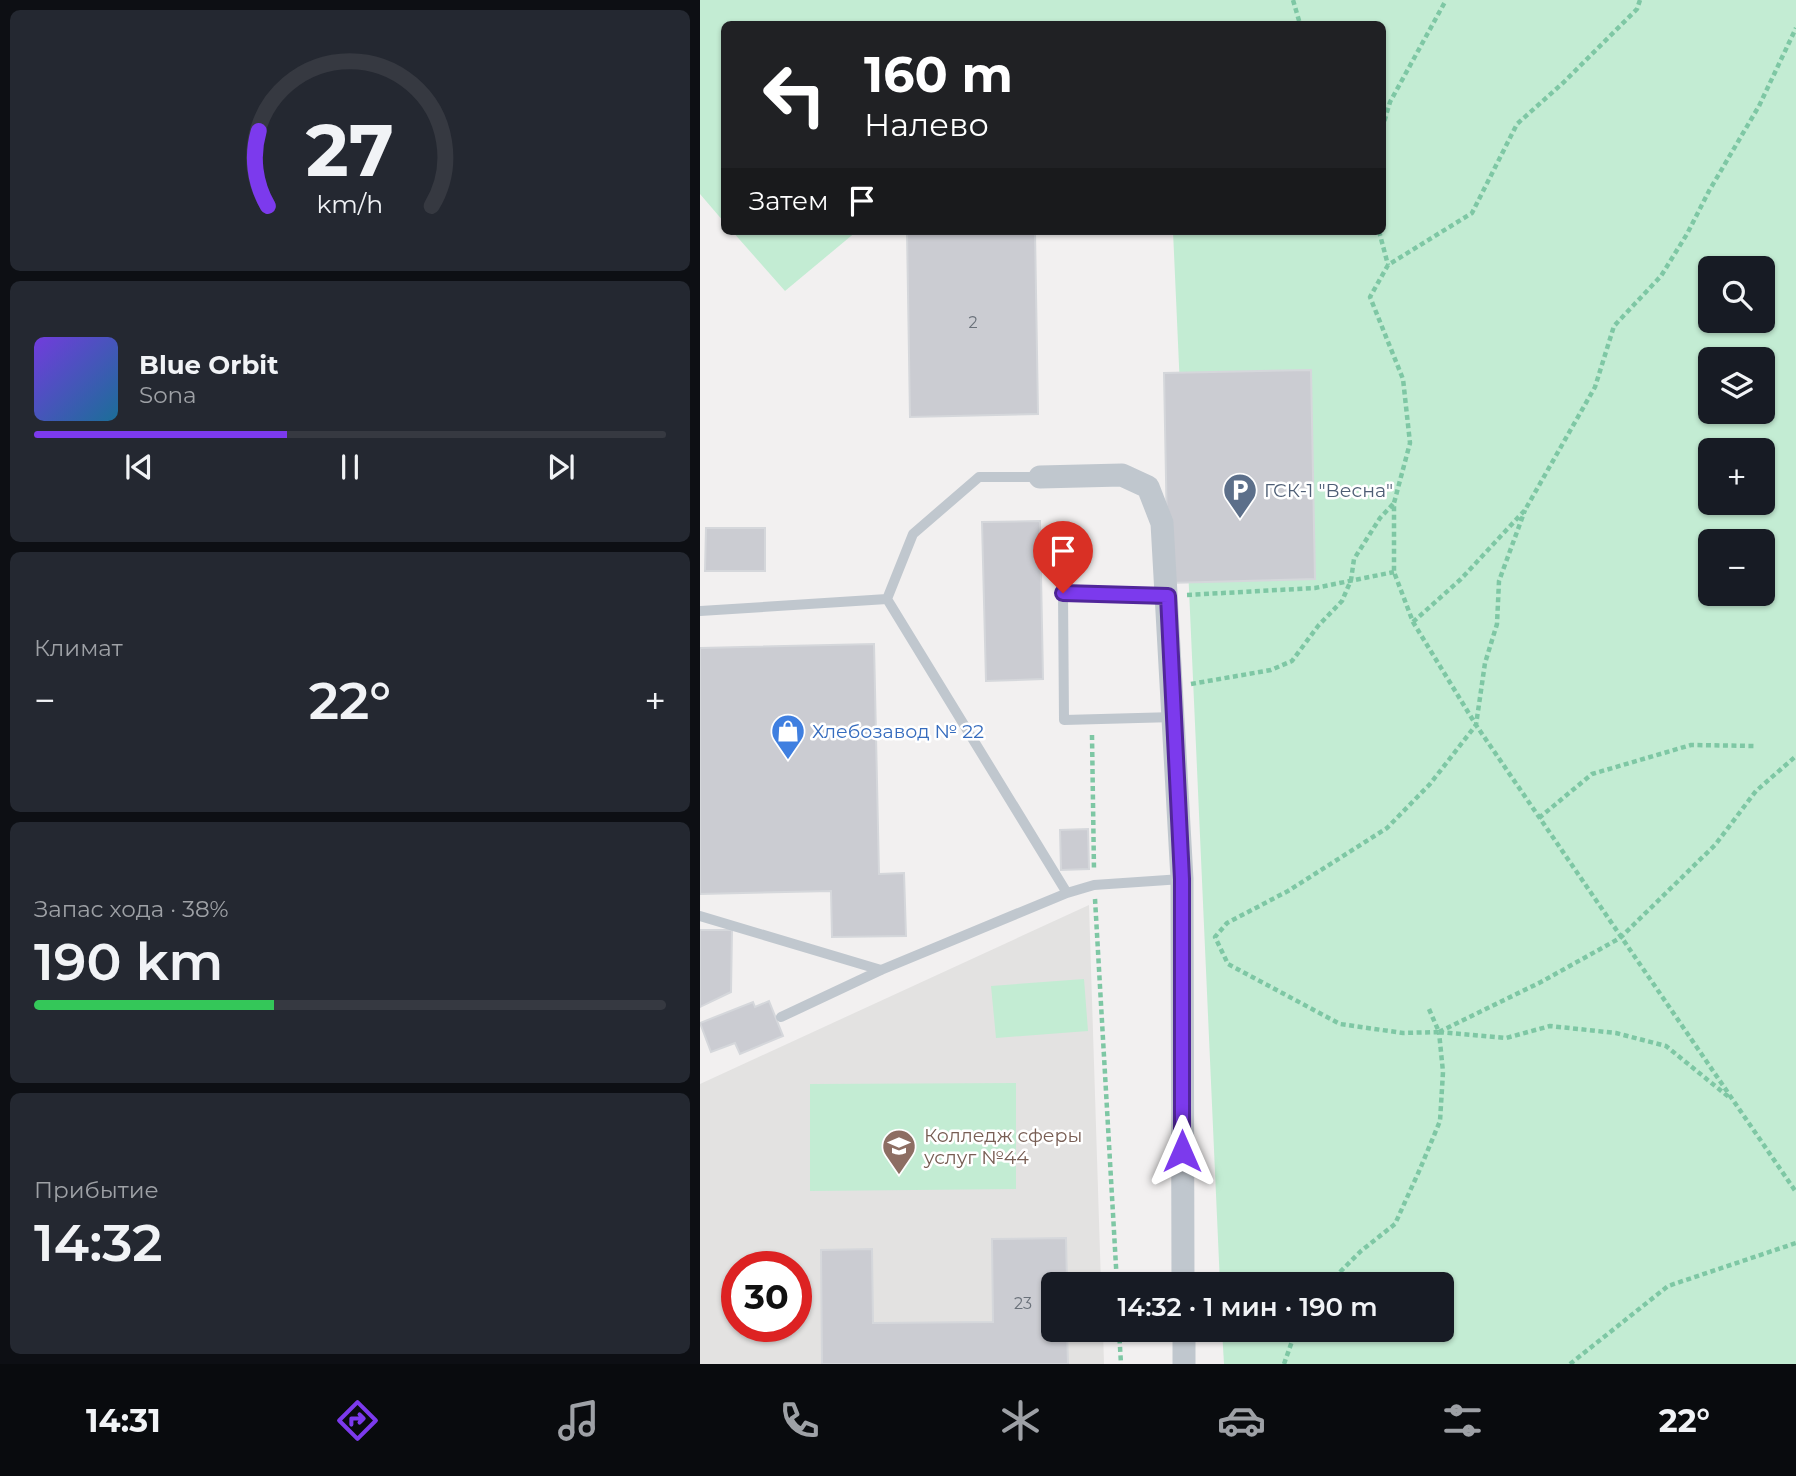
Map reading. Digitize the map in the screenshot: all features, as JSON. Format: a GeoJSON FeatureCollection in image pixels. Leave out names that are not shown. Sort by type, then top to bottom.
{"type":"FeatureCollection","features":[{"type":"Feature","properties":{"kind":"street"},"geometry":{"type":"LineString","coordinates":[[1040,477],[1122,475],[1148,487],[1163,523],[1182,879],[1183,1272]]}},
{"type":"Feature","properties":{"kind":"street"},"geometry":{"type":"LineString","coordinates":[[1184,1342],[1184,1364]]}},
{"type":"Feature","properties":{"kind":"lane"},"geometry":{"type":"LineString","coordinates":[[887,599],[913,534],[979,477],[1040,477]]}},
{"type":"Feature","properties":{"kind":"lane"},"geometry":{"type":"LineString","coordinates":[[1168,596],[1063,593],[1064,720],[1175,717]]}},
{"type":"Feature","properties":{"kind":"lane"},"geometry":{"type":"LineString","coordinates":[[700,611],[887,599]]}},
{"type":"Feature","properties":{"kind":"lane"},"geometry":{"type":"LineString","coordinates":[[887,599],[1068,893]]}},
{"type":"Feature","properties":{"kind":"lane"},"geometry":{"type":"LineString","coordinates":[[781,1017],[881,970],[1068,893],[1094,885],[1182,879]]}},
{"type":"Feature","properties":{"kind":"lane"},"geometry":{"type":"LineString","coordinates":[[700,916],[881,970]]}},
{"type":"Feature","properties":{"kind":"path"},"geometry":{"type":"LineString","coordinates":[[1293,0],[1299,21]]}},
{"type":"Feature","properties":{"kind":"path"},"geometry":{"type":"LineString","coordinates":[[1386,116],[1390,102],[1446,0]]}},
{"type":"Feature","properties":{"kind":"path"},"geometry":{"type":"LineString","coordinates":[[1640,0],[1637,9],[1564,82],[1517,124],[1472,213],[1388,265],[1370,297],[1403,379],[1410,443],[1394,503],[1394,572],[1413,622],[1476,725],[1796,1192]]}},
{"type":"Feature","properties":{"kind":"path"},"geometry":{"type":"LineString","coordinates":[[1734,1101],[1666,1046],[1616,1033],[1550,1027],[1506,1038],[1438,1032],[1403,1033],[1340,1024],[1228,964],[1215,937],[1227,923],[1288,891],[1387,828],[1430,785],[1476,725],[1485,663],[1497,624],[1499,580],[1525,510],[1595,387],[1614,327],[1661,276],[1674,255],[1759,107],[1796,28]]}},
{"type":"Feature","properties":{"kind":"path"},"geometry":{"type":"LineString","coordinates":[[1380,235],[1388,265]]}},
{"type":"Feature","properties":{"kind":"path"},"geometry":{"type":"LineString","coordinates":[[1173,686],[1271,670],[1292,662],[1318,626],[1342,601],[1351,580],[1354,559],[1380,518],[1394,503]]}},
{"type":"Feature","properties":{"kind":"path"},"geometry":{"type":"LineString","coordinates":[[1413,622],[1461,579],[1525,510]]}},
{"type":"Feature","properties":{"kind":"path"},"geometry":{"type":"LineString","coordinates":[[1168,596],[1315,589],[1394,572]]}},
{"type":"Feature","properties":{"kind":"path"},"geometry":{"type":"LineString","coordinates":[[1092,720],[1094,885],[1116,1272]]}},
{"type":"Feature","properties":{"kind":"path"},"geometry":{"type":"LineString","coordinates":[[1539,818],[1592,774],[1691,745],[1756,746]]}},
{"type":"Feature","properties":{"kind":"path"},"geometry":{"type":"LineString","coordinates":[[1438,1032],[1541,982],[1620,938],[1715,845],[1756,791],[1796,756]]}},
{"type":"Feature","properties":{"kind":"path"},"geometry":{"type":"LineString","coordinates":[[1340,1272],[1395,1224],[1440,1121],[1443,1072],[1438,1032],[1429,1009]]}},
{"type":"Feature","properties":{"kind":"path"},"geometry":{"type":"LineString","coordinates":[[1570,1364],[1668,1286],[1796,1243]]}},
{"type":"Feature","properties":{"kind":"path"},"geometry":{"type":"LineString","coordinates":[[1120,1342],[1121,1364]]}},
{"type":"Feature","properties":{"kind":"path"},"geometry":{"type":"LineString","coordinates":[[1284,1364],[1292,1342]]}},
{"type":"Feature","properties":{"kind":"shaded area","name":"Колледж сферы услуг №44"},"geometry":{"type":"Polygon","coordinates":[[[1089,905],[1101,1272],[1041,1272],[1041,1342],[1103,1342],[1104,1364],[700,1364],[700,1084],[1089,905]]]}},
{"type":"Feature","properties":{"kind":"green space"},"geometry":{"type":"Polygon","coordinates":[[[700,0],[1796,0],[1796,1364],[1224,1364],[1223,1342],[1454,1342],[1454,1272],[1219,1272],[1173,235],[1386,235],[1386,21],[721,21],[721,218],[700,194],[700,0]]]}},
{"type":"Feature","properties":{"kind":"green space"},"geometry":{"type":"Polygon","coordinates":[[[736,235],[852,235],[785,291],[736,235]]]}},
{"type":"Feature","properties":{"kind":"green space"},"geometry":{"type":"Polygon","coordinates":[[[1084,979],[1088,1031],[996,1038],[991,986],[1084,979]]]}},
{"type":"Feature","properties":{"kind":"green space"},"geometry":{"type":"Polygon","coordinates":[[[1016,1083],[1016,1189],[810,1191],[810,1084],[1016,1083]]]}},
{"type":"Feature","properties":{"kind":"building"},"geometry":{"type":"Polygon","coordinates":[[[907,235],[1035,235],[1038,414],[910,417],[907,235]]]}},
{"type":"Feature","properties":{"kind":"building","name":"ГСК-1 \"Весна\""},"geometry":{"type":"Polygon","coordinates":[[[1311,370],[1315,579],[1168,583],[1164,373],[1311,370]]]}},
{"type":"Feature","properties":{"kind":"building"},"geometry":{"type":"Polygon","coordinates":[[[1040,521],[1043,679],[986,681],[982,522],[1040,521]]]}},
{"type":"Feature","properties":{"kind":"building"},"geometry":{"type":"Polygon","coordinates":[[[706,528],[765,528],[765,571],[705,571],[706,528]]]}},
{"type":"Feature","properties":{"kind":"building","name":"Хлебозавод № 22"},"geometry":{"type":"Polygon","coordinates":[[[874,644],[879,874],[904,873],[906,936],[832,937],[831,891],[700,894],[700,648],[874,644]]]}},
{"type":"Feature","properties":{"kind":"building"},"geometry":{"type":"Polygon","coordinates":[[[1088,829],[1089,869],[1061,870],[1060,830],[1088,829]]]}},
{"type":"Feature","properties":{"kind":"building"},"geometry":{"type":"Polygon","coordinates":[[[700,930],[732,930],[731,992],[700,1007],[700,930]]]}},
{"type":"Feature","properties":{"kind":"building"},"geometry":{"type":"Polygon","coordinates":[[[769,1001],[783,1036],[740,1054],[735,1043],[711,1052],[700,1023],[753,1002],[755,1007],[769,1001]]]}},
{"type":"Feature","properties":{"kind":"building"},"geometry":{"type":"Polygon","coordinates":[[[1066,1238],[1067,1272],[1041,1272],[1041,1342],[1067,1342],[1068,1364],[822,1364],[821,1250],[872,1249],[873,1323],[993,1322],[992,1239],[1066,1238]]]}},
{"type":"Feature","properties":{"kind":"place","name":"ГСК-1 \"Весна\""},"geometry":{"type":"Point","coordinates":[1240,520]}},
{"type":"Feature","properties":{"kind":"place","name":"Хлебозавод № 22"},"geometry":{"type":"Point","coordinates":[788,761]}},
{"type":"Feature","properties":{"kind":"place","name":"Колледж сферы услуг №44"},"geometry":{"type":"Point","coordinates":[899,1176]}},
{"type":"Feature","properties":{"kind":"route"},"geometry":{"type":"LineString","coordinates":[[1063,593],[1168,596],[1182,879],[1182,1151]]}}]}
